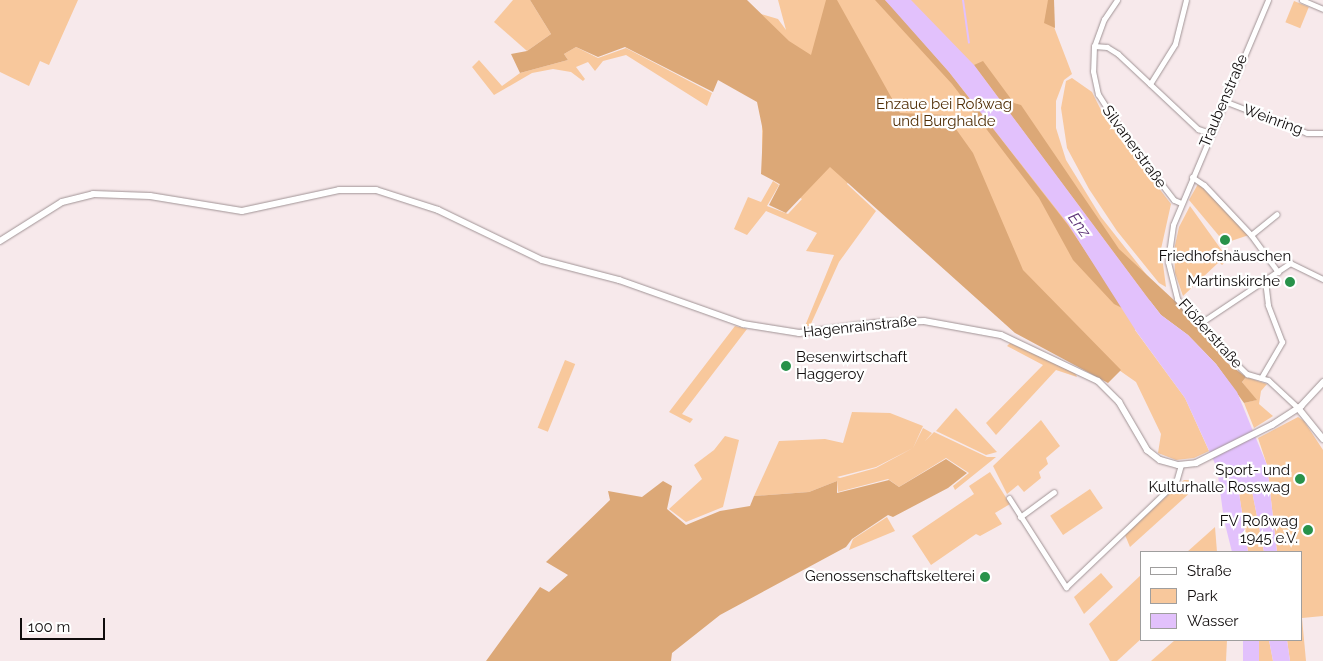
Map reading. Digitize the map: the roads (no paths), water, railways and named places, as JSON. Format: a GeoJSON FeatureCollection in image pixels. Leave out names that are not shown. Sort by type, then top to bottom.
{"type":"FeatureCollection","features":[{"type":"Feature","properties":{"kind":"street","name":"Silvanerstraße"},"geometry":{"type":"LineString","coordinates":[[1117,0],[1104,19],[1094,46],[1094,79],[1104,107],[1169,194],[1182,204]]}},
{"type":"Feature","properties":{"kind":"street"},"geometry":{"type":"LineString","coordinates":[[1150,84],[1175,44],[1186,0]]}},
{"type":"Feature","properties":{"kind":"street","name":"Traubenstraße"},"geometry":{"type":"LineString","coordinates":[[1182,204],[1210,133],[1268,0]]}},
{"type":"Feature","properties":{"kind":"street"},"geometry":{"type":"LineString","coordinates":[[1302,0],[1323,9]]}},
{"type":"Feature","properties":{"kind":"street"},"geometry":{"type":"LineString","coordinates":[[1094,46],[1112,50],[1198,129],[1210,133]]}},
{"type":"Feature","properties":{"kind":"street","name":"Weinring"},"geometry":{"type":"LineString","coordinates":[[1224,101],[1306,133],[1323,133]]}},
{"type":"Feature","properties":{"kind":"street"},"geometry":{"type":"LineString","coordinates":[[1192,177],[1204,185],[1251,235],[1278,272]]}},
{"type":"Feature","properties":{"kind":"street","name":"Hagenrainstraße"},"geometry":{"type":"LineString","coordinates":[[0,241],[56,206],[93,194],[150,196],[242,211],[330,191],[366,189],[430,206],[551,264],[619,280],[743,324],[799,333],[876,323],[924,321],[995,332],[1103,384],[1119,402],[1145,447],[1165,462],[1181,465]]}},
{"type":"Feature","properties":{"kind":"street","name":"Flößerstraße"},"geometry":{"type":"LineString","coordinates":[[1182,204],[1170,237],[1168,268],[1177,299],[1239,368],[1249,375],[1268,380],[1298,408]]}},
{"type":"Feature","properties":{"kind":"street"},"geometry":{"type":"LineString","coordinates":[[1251,235],[1277,214]]}},
{"type":"Feature","properties":{"kind":"street"},"geometry":{"type":"LineString","coordinates":[[1199,324],[1294,263],[1323,280]]}},
{"type":"Feature","properties":{"kind":"street"},"geometry":{"type":"LineString","coordinates":[[1261,378],[1282,342],[1268,305],[1265,282]]}},
{"type":"Feature","properties":{"kind":"street"},"geometry":{"type":"LineString","coordinates":[[1009,498],[1066,587],[1176,482],[1181,465],[1203,460],[1261,430],[1298,408],[1323,382]]}},
{"type":"Feature","properties":{"kind":"street"},"geometry":{"type":"LineString","coordinates":[[1298,408],[1323,439]]}},
{"type":"Feature","properties":{"kind":"street"},"geometry":{"type":"LineString","coordinates":[[1020,516],[1054,492]]}},
{"type":"Feature","properties":{"kind":"water","name":"Enz"},"geometry":{"type":"Polygon","coordinates":[[[885,0],[911,0],[974,65],[1161,315],[1188,335],[1216,364],[1237,392],[1267,465],[1277,551],[1264,551],[1252,491],[1245,487],[1239,493],[1248,551],[1232,551],[1224,520],[1217,468],[1185,398],[1136,331],[1068,224],[949,72],[885,0]]]}},
{"type":"Feature","properties":{"kind":"water"},"geometry":{"type":"Polygon","coordinates":[[[1243,641],[1259,641],[1259,661],[1243,661],[1243,641]]]}},
{"type":"Feature","properties":{"kind":"water"},"geometry":{"type":"Polygon","coordinates":[[[1269,641],[1287,641],[1290,661],[1273,661],[1269,641]]]}},
{"type":"Feature","properties":{"kind":"waterway"},"geometry":{"type":"LineString","coordinates":[[963,0],[969,43]]}},
{"type":"Feature","properties":{"kind":"place","name":"Friedhofshäuschen"},"geometry":{"type":"Point","coordinates":[1225,240]}},
{"type":"Feature","properties":{"kind":"place","name":"Martinskirche"},"geometry":{"type":"Point","coordinates":[1290,282]}},
{"type":"Feature","properties":{"kind":"place","name":"Besenwirtschaft Haggeroy"},"geometry":{"type":"Point","coordinates":[786,366]}},
{"type":"Feature","properties":{"kind":"place","name":"Sport- und Kulturhalle Rosswag"},"geometry":{"type":"Point","coordinates":[1300,479]}},
{"type":"Feature","properties":{"kind":"place","name":"FV Roßwag 1945 e.V."},"geometry":{"type":"Point","coordinates":[1308,530]}},
{"type":"Feature","properties":{"kind":"place","name":"Genossenschaftskelterei"},"geometry":{"type":"Point","coordinates":[985,577]}},
{"type":"Feature","properties":{"kind":"park label","name":"Enzaue bei Roßwag und Burghalde"},"geometry":{"type":"Point","coordinates":[944,112]}}]}
